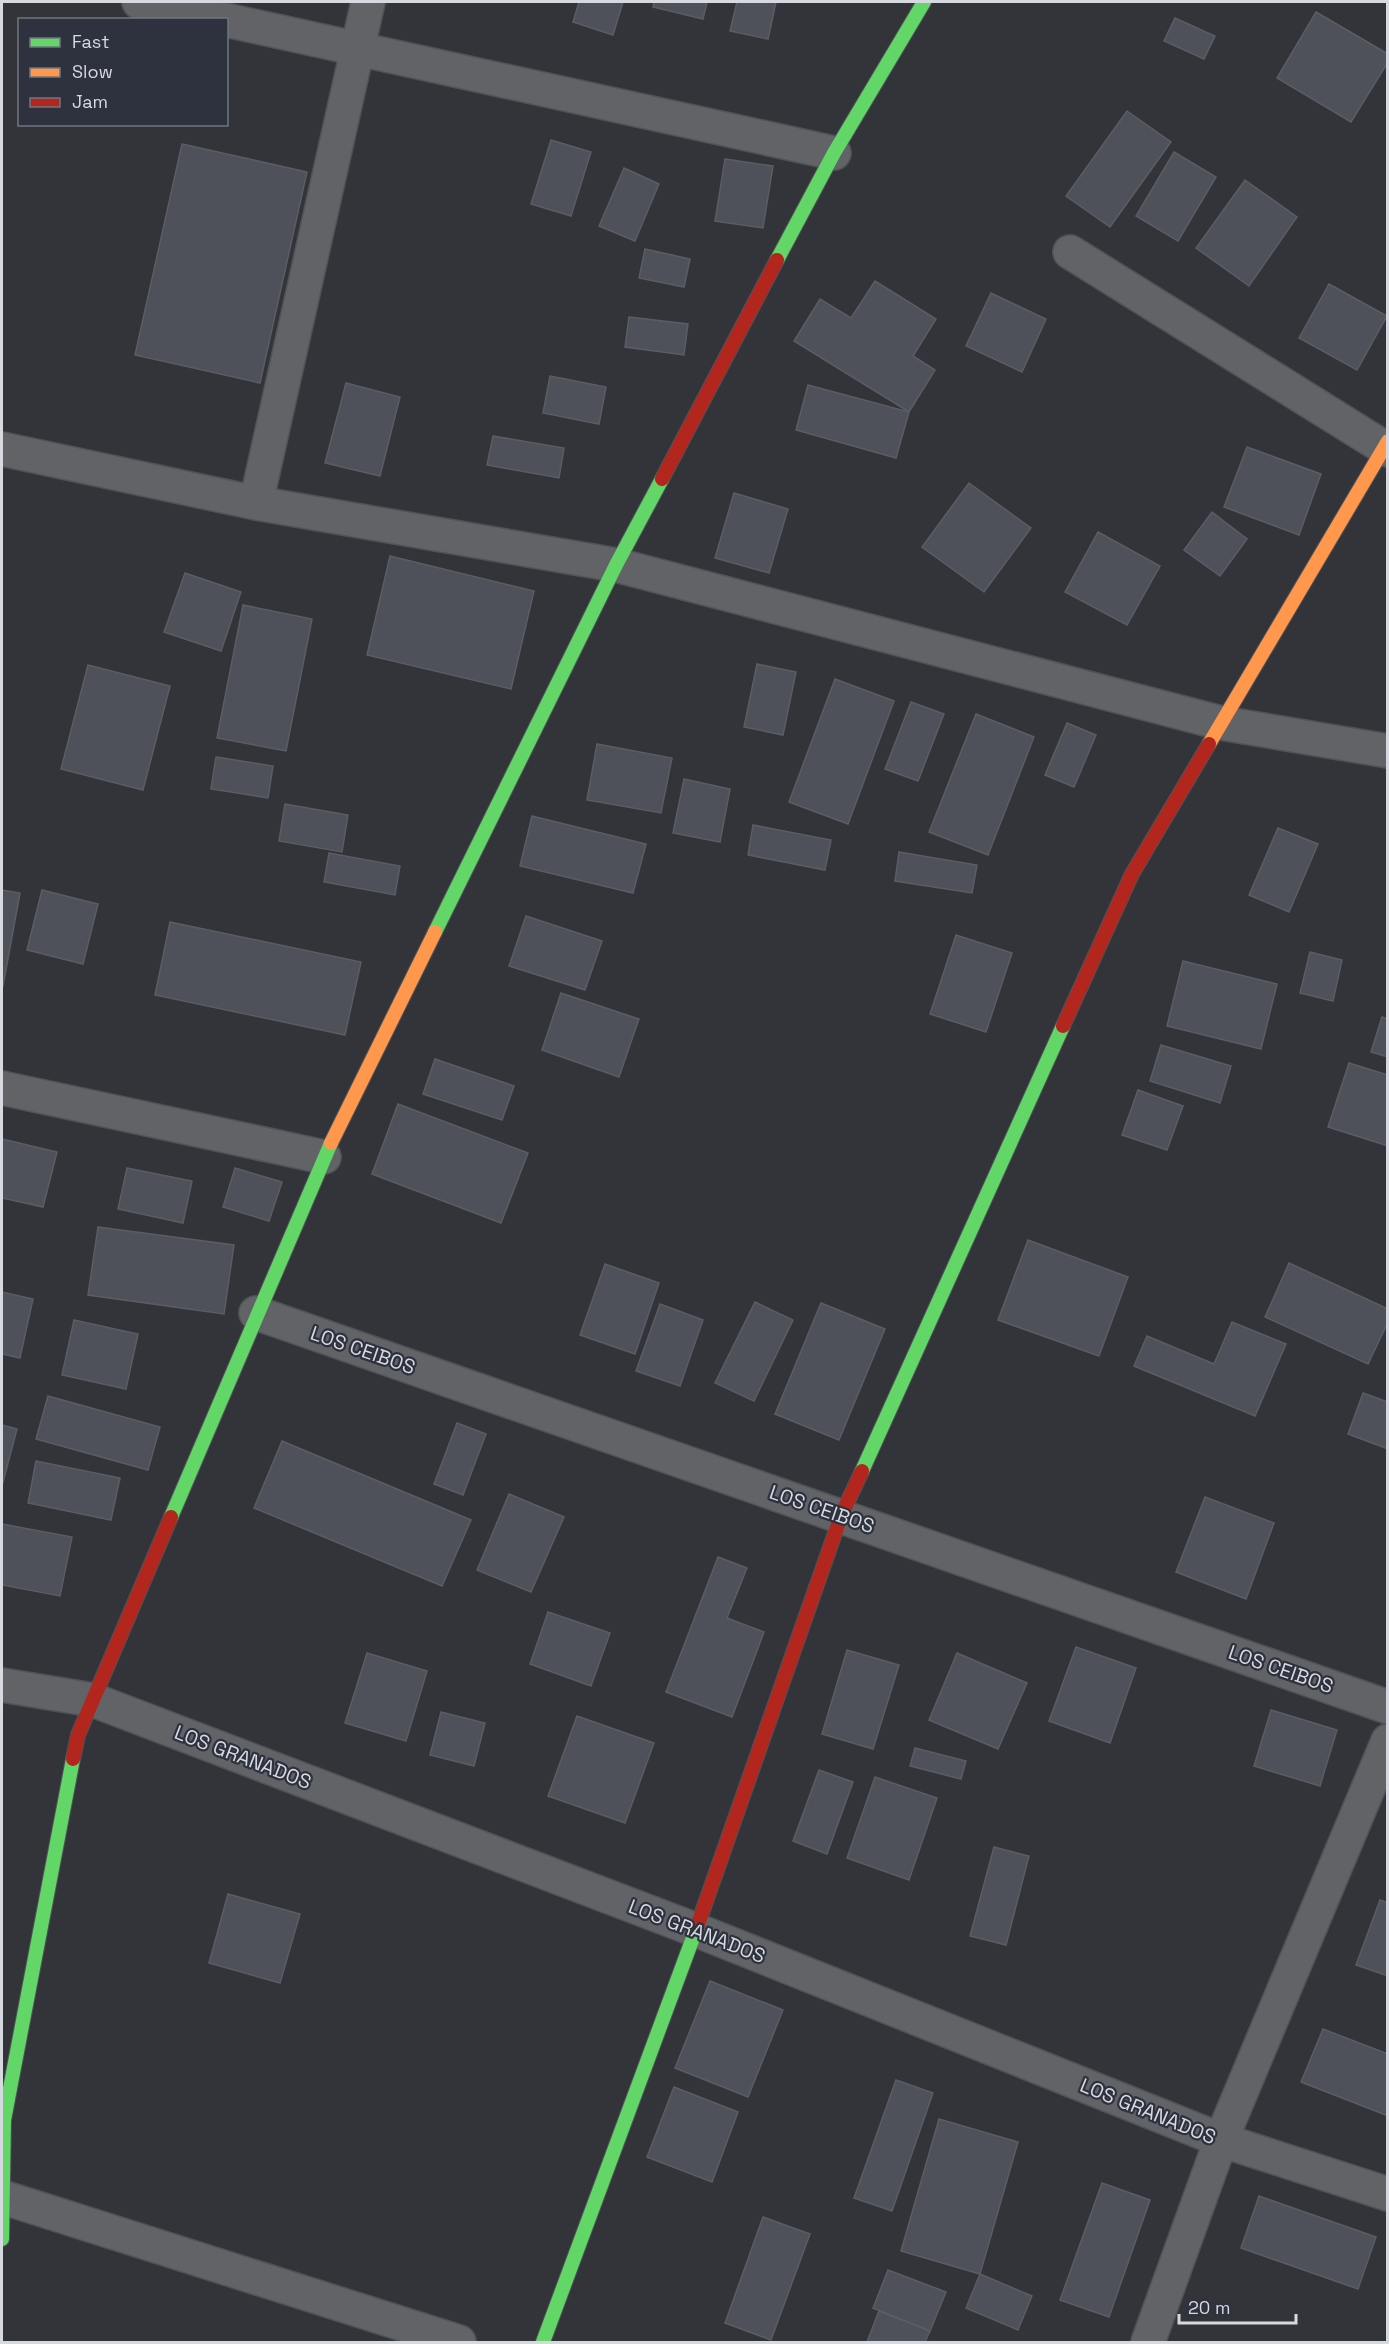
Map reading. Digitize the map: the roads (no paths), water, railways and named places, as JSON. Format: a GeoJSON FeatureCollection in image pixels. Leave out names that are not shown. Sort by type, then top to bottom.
{"type":"FeatureCollection","features":[{"type":"Feature","properties":{"kind":"street"},"geometry":{"type":"LineString","coordinates":[[139,2],[216,18]]}},
{"type":"Feature","properties":{"kind":"street"},"geometry":{"type":"LineString","coordinates":[[256,503],[368,2]]}},
{"type":"Feature","properties":{"kind":"street"},"geometry":{"type":"LineString","coordinates":[[2,2239],[4,2120],[78,1735],[324,1157],[616,565],[834,153],[924,2]]}},
{"type":"Feature","properties":{"kind":"street"},"geometry":{"type":"LineString","coordinates":[[228,20],[358,47],[834,153]]}},
{"type":"Feature","properties":{"kind":"street"},"geometry":{"type":"LineString","coordinates":[[543,2343],[696,1930],[841,1516],[1132,874],[1386,446],[1070,252]]}},
{"type":"Feature","properties":{"kind":"street"},"geometry":{"type":"LineString","coordinates":[[2,449],[256,503],[616,565],[1221,723],[1388,751]]}},
{"type":"Feature","properties":{"kind":"street"},"geometry":{"type":"LineString","coordinates":[[2,1089],[324,1157]]}},
{"type":"Feature","properties":{"kind":"street","name":"LOS CEIBOS"},"geometry":{"type":"LineString","coordinates":[[256,1313],[1388,1707]]}},
{"type":"Feature","properties":{"kind":"street","name":"LOS GRANADOS"},"geometry":{"type":"LineString","coordinates":[[2,1685],[93,1700],[696,1930],[1221,2140],[1388,2194]]}},
{"type":"Feature","properties":{"kind":"street"},"geometry":{"type":"LineString","coordinates":[[1148,2343],[1221,2140],[1388,1741]]}},
{"type":"Feature","properties":{"kind":"street"},"geometry":{"type":"LineString","coordinates":[[2,2197],[459,2343]]}}]}
